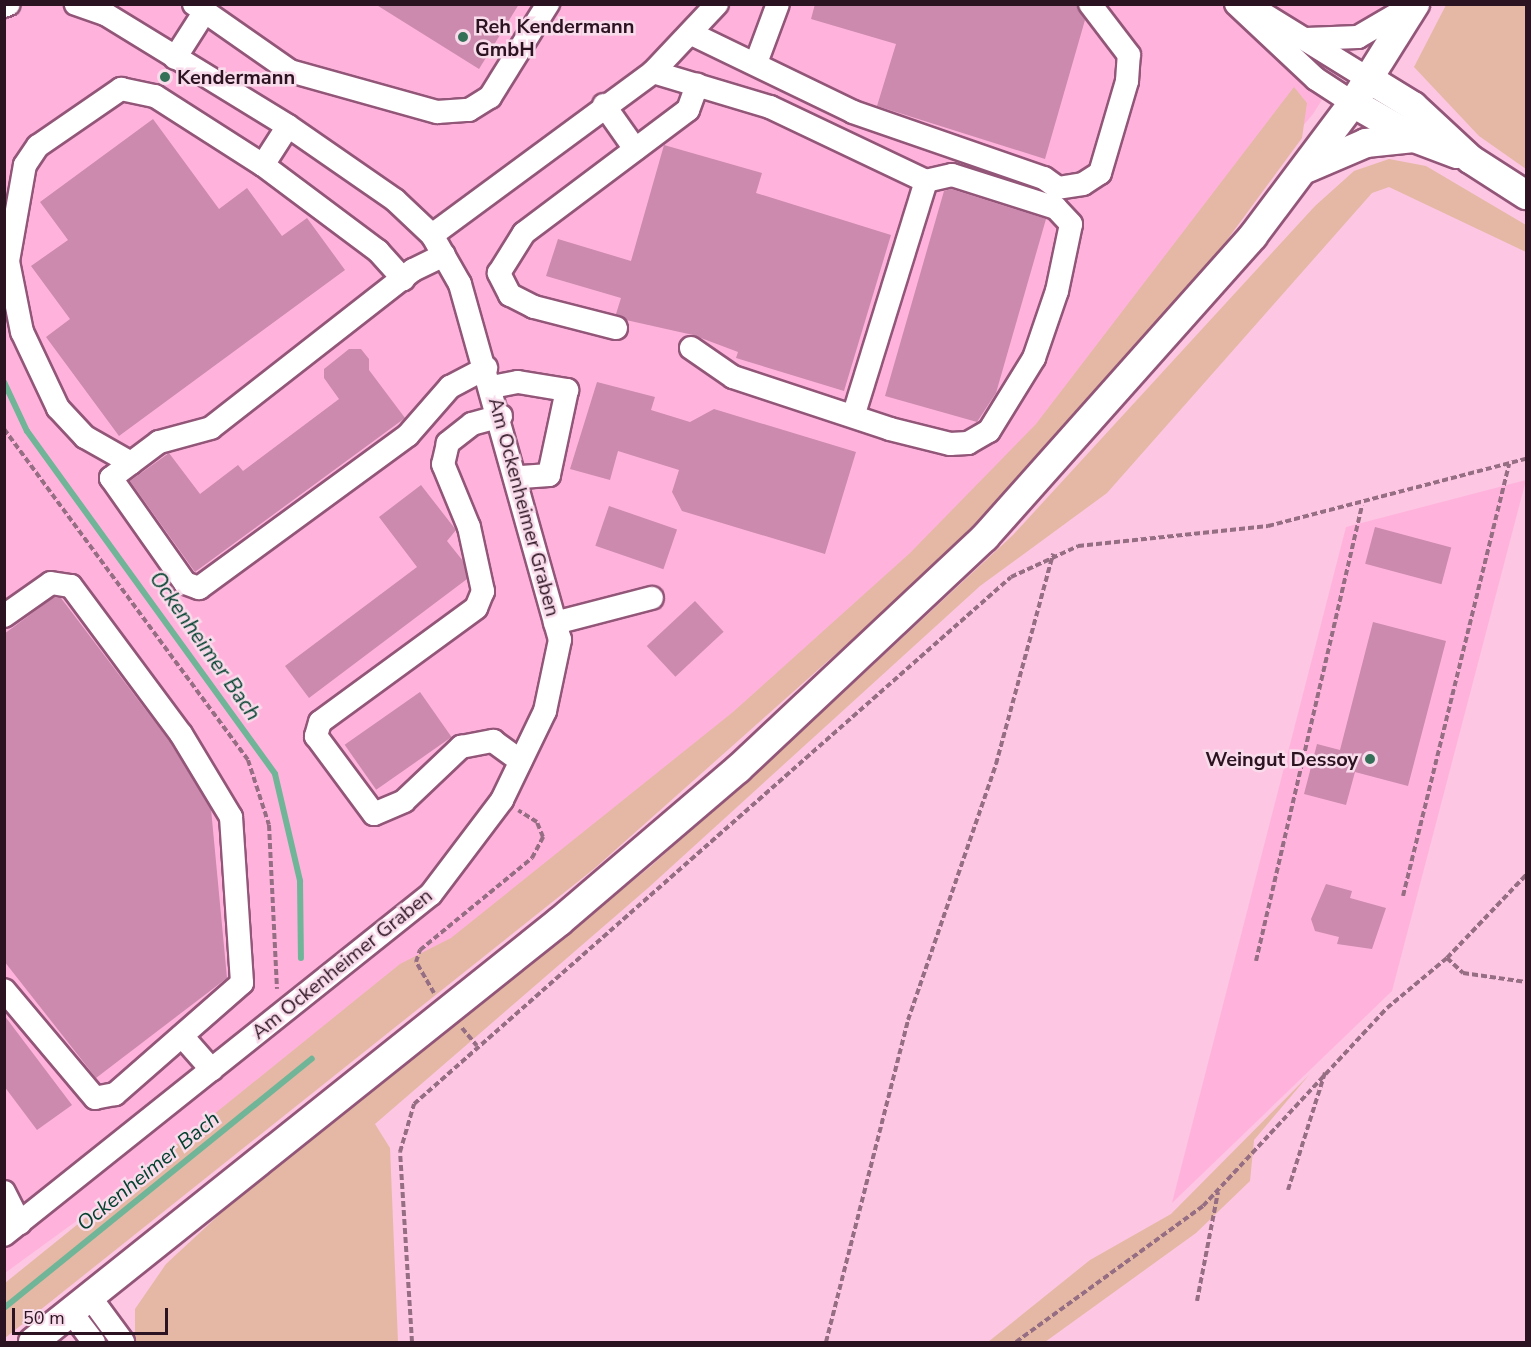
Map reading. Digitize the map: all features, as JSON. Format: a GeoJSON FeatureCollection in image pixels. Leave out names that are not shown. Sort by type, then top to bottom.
{"type":"FeatureCollection","features":[{"type":"Feature","properties":{"kind":"main road"},"geometry":{"type":"LineString","coordinates":[[33,1342],[560,921],[849,668],[1064,453],[1185,318],[1301,173],[1353,103],[1414,4]]}},
{"type":"Feature","properties":{"kind":"main road"},"geometry":{"type":"LineString","coordinates":[[1369,79],[1413,105],[1470,159],[1527,195]]}},
{"type":"Feature","properties":{"kind":"main road"},"geometry":{"type":"LineString","coordinates":[[1353,103],[1414,138],[1470,159]]}},
{"type":"Feature","properties":{"kind":"main road"},"geometry":{"type":"LineString","coordinates":[[1301,173],[1366,142],[1414,138]]}},
{"type":"Feature","properties":{"kind":"street","name":"Am Ockenheimer Graben"},"geometry":{"type":"LineString","coordinates":[[12,1229],[431,894],[502,800],[546,711],[560,639],[518,477],[467,304],[432,235],[395,200],[288,126],[105,14],[75,4]]}},
{"type":"Feature","properties":{"kind":"street"},"geometry":{"type":"LineString","coordinates":[[175,57],[199,8],[290,70],[437,112],[469,110],[490,97],[548,4]]}},
{"type":"Feature","properties":{"kind":"street"},"geometry":{"type":"LineString","coordinates":[[432,235],[604,105],[653,72],[692,34],[717,4]]}},
{"type":"Feature","properties":{"kind":"street"},"geometry":{"type":"LineString","coordinates":[[756,63],[778,4]]}},
{"type":"Feature","properties":{"kind":"street"},"geometry":{"type":"LineString","coordinates":[[692,34],[901,131],[1044,178],[1058,188],[1083,184],[1100,172],[1108,151],[1129,55],[1090,4]]}},
{"type":"Feature","properties":{"kind":"street"},"geometry":{"type":"LineString","coordinates":[[1236,4],[1316,79],[1353,103]]}},
{"type":"Feature","properties":{"kind":"street"},"geometry":{"type":"LineString","coordinates":[[1248,4],[1369,79]]}},
{"type":"Feature","properties":{"kind":"street"},"geometry":{"type":"LineString","coordinates":[[1305,39],[1358,37],[1414,4]]}},
{"type":"Feature","properties":{"kind":"street"},"geometry":{"type":"LineString","coordinates":[[653,72],[770,107],[926,181],[952,175],[1065,214],[1072,232],[1057,291],[1024,379],[999,419],[978,439],[950,444],[733,377],[691,348]]}},
{"type":"Feature","properties":{"kind":"street"},"geometry":{"type":"LineString","coordinates":[[501,285],[505,258],[524,234],[688,110],[697,85]]}},
{"type":"Feature","properties":{"kind":"street"},"geometry":{"type":"LineString","coordinates":[[131,463],[85,437],[58,408],[22,332],[8,261],[25,165],[38,146],[121,89],[155,96],[263,165],[378,251],[403,279]]}},
{"type":"Feature","properties":{"kind":"street"},"geometry":{"type":"LineString","coordinates":[[604,105],[635,149]]}},
{"type":"Feature","properties":{"kind":"street"},"geometry":{"type":"LineString","coordinates":[[263,165],[288,126]]}},
{"type":"Feature","properties":{"kind":"street"},"geometry":{"type":"LineString","coordinates":[[854,414],[926,181]]}},
{"type":"Feature","properties":{"kind":"street"},"geometry":{"type":"LineString","coordinates":[[444,255],[403,279],[211,428],[159,442],[111,478],[122,498],[184,583],[199,588],[408,435],[450,387],[489,377],[567,390],[549,475],[518,477]]}},
{"type":"Feature","properties":{"kind":"street"},"geometry":{"type":"LineString","coordinates":[[467,304],[501,285]]}},
{"type":"Feature","properties":{"kind":"street"},"geometry":{"type":"LineString","coordinates":[[501,285],[534,307],[616,328]]}},
{"type":"Feature","properties":{"kind":"street"},"geometry":{"type":"LineString","coordinates":[[501,416],[472,424],[448,443],[442,464],[469,527],[483,591],[476,608],[320,722],[316,736],[374,814],[404,801],[461,747],[493,741],[521,761]]}},
{"type":"Feature","properties":{"kind":"street"},"geometry":{"type":"LineString","coordinates":[[4,616],[51,583],[71,586],[181,734],[231,817],[242,983],[115,1094],[95,1098],[4,990]]}},
{"type":"Feature","properties":{"kind":"street"},"geometry":{"type":"LineString","coordinates":[[555,623],[652,598]]}},
{"type":"Feature","properties":{"kind":"street"},"geometry":{"type":"LineString","coordinates":[[182,1035],[212,1070]]}},
{"type":"Feature","properties":{"kind":"street"},"geometry":{"type":"LineString","coordinates":[[4,1192],[12,1229]]}},
{"type":"Feature","properties":{"kind":"street"},"geometry":{"type":"LineString","coordinates":[[81,1304],[94,1342]]}},
{"type":"Feature","properties":{"kind":"street"},"geometry":{"type":"LineString","coordinates":[[81,1304],[123,1342]]}},
{"type":"Feature","properties":{"kind":"path"},"geometry":{"type":"LineString","coordinates":[[412,1342],[400,1136],[414,1104],[477,1046],[653,896],[985,598],[1053,553],[1078,546],[1268,526],[1362,505],[1527,459]]}},
{"type":"Feature","properties":{"kind":"path"},"geometry":{"type":"LineString","coordinates":[[1402,896],[1509,464]]}},
{"type":"Feature","properties":{"kind":"path"},"geometry":{"type":"LineString","coordinates":[[1256,961],[1362,505]]}},
{"type":"Feature","properties":{"kind":"path"},"geometry":{"type":"LineString","coordinates":[[825,1342],[908,1020],[996,764],[1053,553]]}},
{"type":"Feature","properties":{"kind":"path"},"geometry":{"type":"LineString","coordinates":[[435,996],[416,962],[420,950],[532,858],[543,837],[537,822],[502,800]]}},
{"type":"Feature","properties":{"kind":"path"},"geometry":{"type":"LineString","coordinates":[[1016,1342],[1166,1237],[1218,1191],[1325,1072],[1387,1008],[1447,958],[1527,874]]}},
{"type":"Feature","properties":{"kind":"path"},"geometry":{"type":"LineString","coordinates":[[1447,958],[1463,973],[1527,981]]}},
{"type":"Feature","properties":{"kind":"path"},"geometry":{"type":"LineString","coordinates":[[456,1021],[477,1046]]}},
{"type":"Feature","properties":{"kind":"path"},"geometry":{"type":"LineString","coordinates":[[1288,1190],[1325,1072]]}},
{"type":"Feature","properties":{"kind":"path"},"geometry":{"type":"LineString","coordinates":[[1197,1301],[1218,1191]]}},
{"type":"Feature","properties":{"kind":"shaded area"},"geometry":{"type":"Polygon","coordinates":[[[5,5],[1382,5],[1313,114],[957,532],[688,776],[5,1273],[5,5]]]}},
{"type":"Feature","properties":{"kind":"shaded area"},"geometry":{"type":"Polygon","coordinates":[[[1446,5],[1526,5],[1526,169],[1479,136],[1414,67],[1446,5]]]}},
{"type":"Feature","properties":{"kind":"shaded area"},"geometry":{"type":"Polygon","coordinates":[[[1294,87],[1307,103],[1302,138],[1205,270],[1053,443],[927,573],[595,868],[5,1338],[5,1283],[400,964],[451,938],[733,712],[910,553],[1036,424],[1294,87]]]}},
{"type":"Feature","properties":{"kind":"shaded area"},"geometry":{"type":"Polygon","coordinates":[[[1389,159],[1426,166],[1526,225],[1526,252],[1389,187],[1372,193],[1107,493],[980,586],[648,888],[375,1124],[390,1148],[398,1342],[135,1342],[135,1309],[166,1264],[247,1189],[650,867],[829,706],[1013,535],[1315,206],[1354,171],[1389,159]]]}},
{"type":"Feature","properties":{"kind":"shaded area","name":"Weingut Dessoy"},"geometry":{"type":"Polygon","coordinates":[[[1526,480],[1392,991],[1172,1203],[1346,527],[1526,480]]]}},
{"type":"Feature","properties":{"kind":"shaded area"},"geometry":{"type":"Polygon","coordinates":[[[1309,1075],[1254,1140],[1250,1181],[1196,1233],[1045,1342],[988,1342],[1090,1260],[1171,1214],[1309,1075]]]}},
{"type":"Feature","properties":{"kind":"building","name":"Reh Kendermann GmbH"},"geometry":{"type":"Polygon","coordinates":[[[375,4],[519,4],[479,69],[375,4]]]}},
{"type":"Feature","properties":{"kind":"building"},"geometry":{"type":"Polygon","coordinates":[[[815,4],[1076,4],[1085,20],[1045,159],[877,106],[896,44],[811,19],[815,4]]]}},
{"type":"Feature","properties":{"kind":"building"},"geometry":{"type":"Polygon","coordinates":[[[153,119],[219,209],[247,188],[282,236],[307,218],[345,270],[119,436],[46,337],[70,319],[31,266],[68,240],[40,202],[153,119]]]}},
{"type":"Feature","properties":{"kind":"building"},"geometry":{"type":"Polygon","coordinates":[[[664,145],[762,173],[756,193],[891,235],[844,391],[736,358],[738,352],[693,335],[626,320],[616,314],[621,298],[546,276],[558,239],[631,261],[664,145]]]}},
{"type":"Feature","properties":{"kind":"building"},"geometry":{"type":"Polygon","coordinates":[[[951,189],[1046,219],[996,393],[977,422],[885,396],[944,191],[951,189]]]}},
{"type":"Feature","properties":{"kind":"building"},"geometry":{"type":"Polygon","coordinates":[[[349,349],[361,349],[369,359],[369,370],[405,418],[195,572],[130,481],[169,453],[200,494],[238,465],[243,471],[339,399],[324,378],[324,369],[349,349]]]}},
{"type":"Feature","properties":{"kind":"building"},"geometry":{"type":"Polygon","coordinates":[[[597,382],[655,397],[651,410],[690,422],[714,409],[856,452],[825,554],[682,511],[672,492],[679,470],[618,451],[610,480],[570,469],[597,382]]]}},
{"type":"Feature","properties":{"kind":"building"},"geometry":{"type":"Polygon","coordinates":[[[421,485],[456,530],[447,541],[463,561],[467,579],[309,698],[285,666],[417,567],[379,517],[421,485]]]}},
{"type":"Feature","properties":{"kind":"building"},"geometry":{"type":"Polygon","coordinates":[[[609,506],[677,529],[663,569],[595,546],[609,506]]]}},
{"type":"Feature","properties":{"kind":"building"},"geometry":{"type":"Polygon","coordinates":[[[1375,527],[1451,547],[1441,584],[1365,564],[1375,527]]]}},
{"type":"Feature","properties":{"kind":"building"},"geometry":{"type":"Polygon","coordinates":[[[54,597],[61,598],[170,742],[211,809],[227,978],[96,1078],[4,961],[4,634],[54,597]]]}},
{"type":"Feature","properties":{"kind":"building"},"geometry":{"type":"Polygon","coordinates":[[[695,601],[724,632],[675,677],[647,646],[695,601]]]}},
{"type":"Feature","properties":{"kind":"building"},"geometry":{"type":"Polygon","coordinates":[[[1373,622],[1446,641],[1408,786],[1355,772],[1346,805],[1304,794],[1317,744],[1340,750],[1373,622]]]}},
{"type":"Feature","properties":{"kind":"building"},"geometry":{"type":"Polygon","coordinates":[[[420,692],[452,737],[376,790],[345,745],[420,692]]]}},
{"type":"Feature","properties":{"kind":"building"},"geometry":{"type":"Polygon","coordinates":[[[1326,884],[1352,891],[1350,898],[1386,908],[1372,949],[1337,944],[1339,937],[1315,931],[1311,919],[1326,884]]]}},
{"type":"Feature","properties":{"kind":"building"},"geometry":{"type":"Polygon","coordinates":[[[4,1015],[72,1105],[37,1130],[4,1086],[4,1015]]]}},
{"type":"Feature","properties":{"kind":"waterway","name":"Ockenheimer Bach"},"geometry":{"type":"LineString","coordinates":[[4,382],[27,431],[275,774],[300,881],[301,958]]}},
{"type":"Feature","properties":{"kind":"waterway","name":"Ockenheimer Bach"},"geometry":{"type":"LineString","coordinates":[[4,1308],[312,1059]]}},
{"type":"Feature","properties":{"kind":"place","name":"Reh Kendermann GmbH"},"geometry":{"type":"Point","coordinates":[463,37]}},
{"type":"Feature","properties":{"kind":"place","name":"Kendermann"},"geometry":{"type":"Point","coordinates":[165,77]}},
{"type":"Feature","properties":{"kind":"place","name":"Weingut Dessoy"},"geometry":{"type":"Point","coordinates":[1370,759]}}]}
